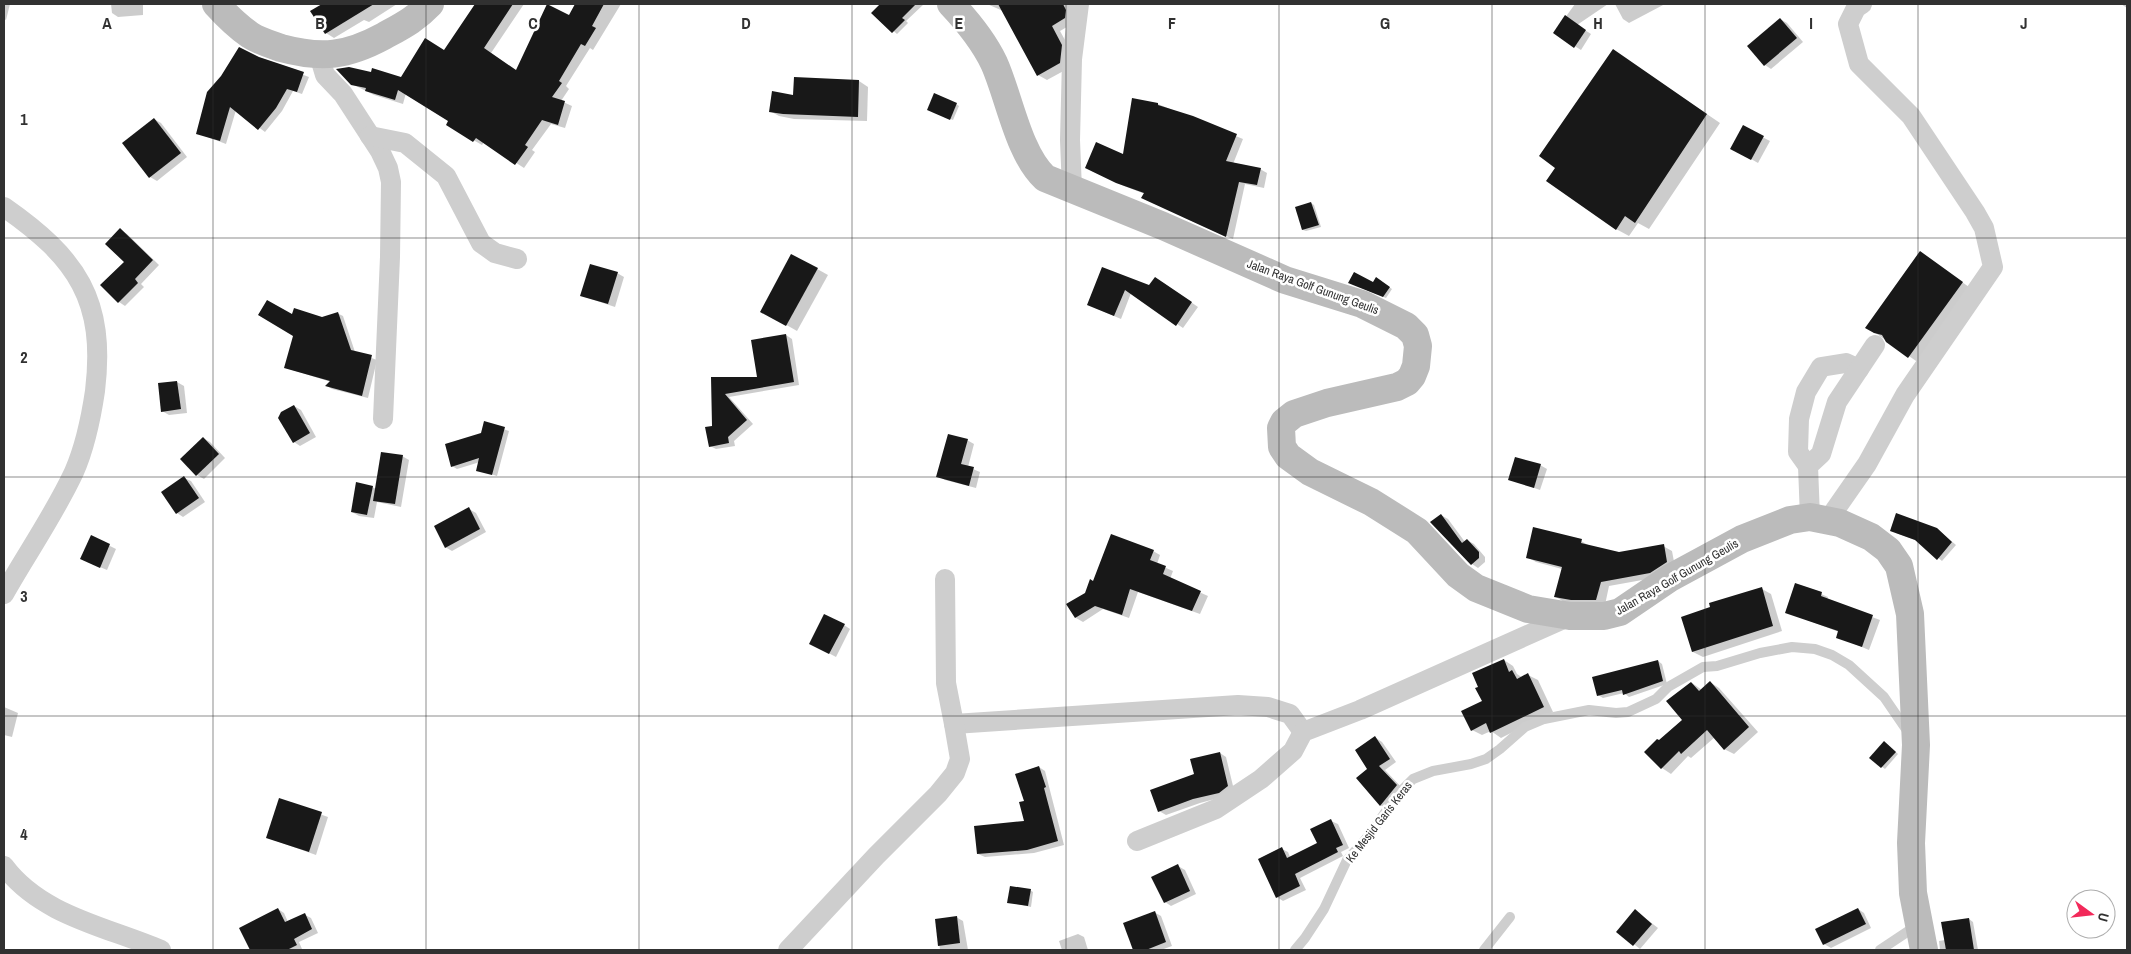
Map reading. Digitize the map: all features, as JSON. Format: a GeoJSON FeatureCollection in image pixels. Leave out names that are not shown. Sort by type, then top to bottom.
{"type":"FeatureCollection","features":[{"type":"Feature","properties":{"kind":"main road"},"geometry":{"type":"LineString","coordinates":[[216,4],[241,28],[260,40],[292,51],[320,55],[346,52],[366,46],[406,25],[430,4]]}},
{"type":"Feature","properties":{"kind":"main road","name":"Jalan Raya Golf Gunung Geulis"},"geometry":{"type":"LineString","coordinates":[[951,4],[978,34],[991,57],[1002,82],[1009,107],[1037,169],[1050,181],[1163,226],[1285,280],[1311,287],[1380,312],[1406,326],[1415,335],[1418,346],[1416,366],[1407,382],[1397,387],[1327,403],[1294,414],[1284,422],[1281,428],[1282,447],[1288,456],[1310,472],[1371,502],[1418,531],[1458,575],[1476,588],[1528,609],[1570,616],[1604,616],[1620,612],[1670,578],[1742,539],[1790,520],[1819,518]]}},
{"type":"Feature","properties":{"kind":"main road"},"geometry":{"type":"LineString","coordinates":[[1819,518],[1840,523],[1871,537],[1888,550],[1899,566],[1910,614],[1916,745],[1911,843],[1913,893],[1921,937]]}},
{"type":"Feature","properties":{"kind":"street"},"geometry":{"type":"LineString","coordinates":[[1072,190],[1070,140],[1072,58],[1079,4]]}},
{"type":"Feature","properties":{"kind":"street"},"geometry":{"type":"LineString","coordinates":[[1819,518],[1867,464],[1905,395],[1993,267],[1984,228],[1975,212],[1911,116],[1859,64],[1848,24],[1856,8],[1862,4]]}},
{"type":"Feature","properties":{"kind":"street"},"geometry":{"type":"LineString","coordinates":[[320,55],[325,75],[343,94],[370,136],[388,168],[391,182],[390,257],[382,418]]}},
{"type":"Feature","properties":{"kind":"street"},"geometry":{"type":"LineString","coordinates":[[370,136],[405,143],[446,176],[480,243],[495,253],[518,259]]}},
{"type":"Feature","properties":{"kind":"street"},"geometry":{"type":"LineString","coordinates":[[4,207],[27,224],[70,266],[94,312],[98,348],[93,402],[86,438],[75,471],[41,534],[4,594]]}},
{"type":"Feature","properties":{"kind":"street"},"geometry":{"type":"LineString","coordinates":[[1808,466],[1821,454],[1837,402],[1875,345]]}},
{"type":"Feature","properties":{"kind":"street"},"geometry":{"type":"LineString","coordinates":[[1819,518],[1808,466],[1798,452],[1800,419],[1806,392],[1821,367],[1846,363],[1859,369]]}},
{"type":"Feature","properties":{"kind":"street"},"geometry":{"type":"LineString","coordinates":[[1806,392],[1824,410],[1831,425]]}},
{"type":"Feature","properties":{"kind":"street"},"geometry":{"type":"LineString","coordinates":[[788,950],[876,856],[938,794],[955,773],[960,758],[946,683],[945,579]]}},
{"type":"Feature","properties":{"kind":"street"},"geometry":{"type":"LineString","coordinates":[[1137,841],[1216,809],[1261,779],[1292,751],[1303,732],[1360,710],[1570,616]]}},
{"type":"Feature","properties":{"kind":"street"},"geometry":{"type":"LineString","coordinates":[[954,724],[1238,705],[1268,707],[1290,714],[1303,732]]}},
{"type":"Feature","properties":{"kind":"street"},"geometry":{"type":"LineString","coordinates":[[4,866],[22,885],[62,912],[161,950]]}},
{"type":"Feature","properties":{"kind":"lane","name":"Ke Mesjid Garis Keras"},"geometry":{"type":"LineString","coordinates":[[1295,950],[1324,909],[1347,860],[1371,833],[1397,795],[1413,779],[1434,770],[1471,764],[1486,759],[1525,728],[1544,719],[1589,710],[1616,713],[1628,712],[1656,699],[1668,687],[1703,667],[1716,666],[1760,652],[1800,647],[1815,649],[1832,655],[1849,665],[1884,697],[1916,745]]}},
{"type":"Feature","properties":{"kind":"lane"},"geometry":{"type":"LineString","coordinates":[[1484,950],[1510,917]]}},
{"type":"Feature","properties":{"kind":"lane"},"geometry":{"type":"LineString","coordinates":[[1880,950],[1921,937]]}},
{"type":"Feature","properties":{"kind":"building"},"geometry":{"type":"Polygon","coordinates":[[[322,4],[374,4],[325,34],[310,11],[322,4]]]}},
{"type":"Feature","properties":{"kind":"building"},"geometry":{"type":"Polygon","coordinates":[[[475,4],[513,4],[484,48],[516,70],[547,4],[569,15],[575,4],[604,4],[592,26],[596,28],[585,46],[581,44],[559,81],[562,83],[552,97],[565,101],[558,125],[542,120],[525,145],[528,147],[515,165],[476,138],[473,142],[446,125],[448,121],[398,90],[395,100],[365,91],[366,88],[351,85],[336,69],[349,67],[371,72],[372,68],[401,77],[425,38],[444,50],[475,4]]]}},
{"type":"Feature","properties":{"kind":"building"},"geometry":{"type":"Polygon","coordinates":[[[880,4],[916,4],[902,18],[905,20],[892,33],[871,13],[880,4]]]}},
{"type":"Feature","properties":{"kind":"building"},"geometry":{"type":"Polygon","coordinates":[[[998,4],[1063,4],[1066,10],[1065,18],[1052,26],[1062,45],[1060,63],[1037,76],[998,4]]]}},
{"type":"Feature","properties":{"kind":"building"},"geometry":{"type":"Polygon","coordinates":[[[1565,15],[1586,30],[1574,48],[1553,33],[1565,15]]]}},
{"type":"Feature","properties":{"kind":"building"},"geometry":{"type":"Polygon","coordinates":[[[1780,18],[1797,38],[1764,66],[1747,46],[1780,18]]]}},
{"type":"Feature","properties":{"kind":"building"},"geometry":{"type":"Polygon","coordinates":[[[239,47],[259,57],[304,72],[297,92],[287,89],[276,108],[258,130],[230,107],[220,141],[196,134],[207,92],[221,76],[239,47]]]}},
{"type":"Feature","properties":{"kind":"building"},"geometry":{"type":"Polygon","coordinates":[[[1613,49],[1707,114],[1635,223],[1625,216],[1616,230],[1546,181],[1555,168],[1539,156],[1613,49]]]}},
{"type":"Feature","properties":{"kind":"building"},"geometry":{"type":"Polygon","coordinates":[[[794,77],[859,80],[858,117],[769,112],[772,91],[793,95],[794,77]]]}},
{"type":"Feature","properties":{"kind":"building"},"geometry":{"type":"Polygon","coordinates":[[[934,93],[957,103],[950,120],[927,110],[934,93]]]}},
{"type":"Feature","properties":{"kind":"building"},"geometry":{"type":"Polygon","coordinates":[[[1132,98],[1158,103],[1158,105],[1193,116],[1237,134],[1226,161],[1261,168],[1257,185],[1239,182],[1226,237],[1141,198],[1144,193],[1116,183],[1085,168],[1096,142],[1123,154],[1132,98]]]}},
{"type":"Feature","properties":{"kind":"building"},"geometry":{"type":"Polygon","coordinates":[[[154,118],[181,153],[149,178],[122,143],[154,118]]]}},
{"type":"Feature","properties":{"kind":"building"},"geometry":{"type":"Polygon","coordinates":[[[1743,125],[1764,136],[1751,160],[1730,149],[1743,125]]]}},
{"type":"Feature","properties":{"kind":"building"},"geometry":{"type":"Polygon","coordinates":[[[1311,202],[1319,225],[1302,230],[1295,207],[1311,202]]]}},
{"type":"Feature","properties":{"kind":"building"},"geometry":{"type":"Polygon","coordinates":[[[120,228],[153,260],[135,279],[138,283],[118,303],[100,285],[124,262],[105,244],[120,228]]]}},
{"type":"Feature","properties":{"kind":"building"},"geometry":{"type":"Polygon","coordinates":[[[1920,251],[1963,282],[1908,358],[1886,342],[1882,335],[1865,328],[1920,251]]]}},
{"type":"Feature","properties":{"kind":"building"},"geometry":{"type":"Polygon","coordinates":[[[791,254],[818,268],[786,326],[760,312],[791,254]]]}},
{"type":"Feature","properties":{"kind":"building"},"geometry":{"type":"Polygon","coordinates":[[[590,264],[618,272],[608,304],[580,296],[590,264]]]}},
{"type":"Feature","properties":{"kind":"building"},"geometry":{"type":"Polygon","coordinates":[[[1102,267],[1149,285],[1155,277],[1192,302],[1176,326],[1125,290],[1114,316],[1087,305],[1102,267]]]}},
{"type":"Feature","properties":{"kind":"building"},"geometry":{"type":"Polygon","coordinates":[[[1354,272],[1373,282],[1376,277],[1390,287],[1383,297],[1348,283],[1354,272]]]}},
{"type":"Feature","properties":{"kind":"building"},"geometry":{"type":"Polygon","coordinates":[[[267,300],[292,314],[294,308],[322,317],[338,312],[351,350],[372,355],[362,396],[325,386],[330,381],[284,368],[293,336],[258,315],[267,300]]]}},
{"type":"Feature","properties":{"kind":"building"},"geometry":{"type":"Polygon","coordinates":[[[786,334],[794,382],[725,394],[747,420],[728,437],[729,443],[709,447],[705,427],[712,426],[711,377],[757,377],[751,340],[786,334]]]}},
{"type":"Feature","properties":{"kind":"building"},"geometry":{"type":"Polygon","coordinates":[[[177,381],[181,409],[161,412],[158,383],[177,381]]]}},
{"type":"Feature","properties":{"kind":"building"},"geometry":{"type":"Polygon","coordinates":[[[294,405],[310,433],[293,443],[278,418],[281,412],[294,405]]]}},
{"type":"Feature","properties":{"kind":"building"},"geometry":{"type":"Polygon","coordinates":[[[484,421],[505,427],[492,475],[476,471],[479,458],[451,467],[445,444],[481,433],[484,421]]]}},
{"type":"Feature","properties":{"kind":"building"},"geometry":{"type":"Polygon","coordinates":[[[948,434],[968,439],[961,464],[974,467],[969,486],[936,477],[948,434]]]}},
{"type":"Feature","properties":{"kind":"building"},"geometry":{"type":"Polygon","coordinates":[[[203,437],[219,454],[196,476],[180,459],[203,437]]]}},
{"type":"Feature","properties":{"kind":"building"},"geometry":{"type":"Polygon","coordinates":[[[381,452],[403,455],[395,504],[373,501],[381,452]]]}},
{"type":"Feature","properties":{"kind":"building"},"geometry":{"type":"Polygon","coordinates":[[[1515,457],[1541,464],[1534,488],[1508,480],[1515,457]]]}},
{"type":"Feature","properties":{"kind":"building"},"geometry":{"type":"Polygon","coordinates":[[[184,476],[199,498],[176,514],[161,492],[184,476]]]}},
{"type":"Feature","properties":{"kind":"building"},"geometry":{"type":"Polygon","coordinates":[[[356,482],[373,486],[367,515],[351,512],[356,482]]]}},
{"type":"Feature","properties":{"kind":"building"},"geometry":{"type":"Polygon","coordinates":[[[469,507],[480,529],[445,548],[434,526],[469,507]]]}},
{"type":"Feature","properties":{"kind":"building"},"geometry":{"type":"Polygon","coordinates":[[[1896,513],[1937,528],[1952,542],[1937,560],[1915,540],[1890,531],[1896,513]]]}},
{"type":"Feature","properties":{"kind":"building"},"geometry":{"type":"Polygon","coordinates":[[[1441,514],[1462,543],[1467,539],[1479,552],[1479,558],[1471,565],[1430,522],[1441,514]]]}},
{"type":"Feature","properties":{"kind":"building"},"geometry":{"type":"Polygon","coordinates":[[[1533,527],[1582,539],[1581,543],[1619,552],[1664,544],[1667,562],[1650,573],[1601,582],[1596,600],[1571,600],[1554,597],[1562,567],[1526,558],[1533,527]]]}},
{"type":"Feature","properties":{"kind":"building"},"geometry":{"type":"Polygon","coordinates":[[[1111,534],[1154,550],[1150,560],[1166,566],[1163,574],[1201,591],[1192,611],[1130,589],[1122,615],[1095,606],[1075,618],[1066,604],[1085,593],[1090,579],[1093,581],[1111,534]]]}},
{"type":"Feature","properties":{"kind":"building"},"geometry":{"type":"Polygon","coordinates":[[[91,535],[110,544],[100,568],[80,559],[91,535]]]}},
{"type":"Feature","properties":{"kind":"building"},"geometry":{"type":"Polygon","coordinates":[[[1795,583],[1822,592],[1821,596],[1873,615],[1862,647],[1836,638],[1838,631],[1785,613],[1795,583]]]}},
{"type":"Feature","properties":{"kind":"building"},"geometry":{"type":"Polygon","coordinates":[[[1762,587],[1773,626],[1692,652],[1681,617],[1710,607],[1709,603],[1762,587]]]}},
{"type":"Feature","properties":{"kind":"building"},"geometry":{"type":"Polygon","coordinates":[[[824,614],[845,624],[829,654],[809,644],[824,614]]]}},
{"type":"Feature","properties":{"kind":"building"},"geometry":{"type":"Polygon","coordinates":[[[1504,659],[1509,672],[1512,670],[1517,679],[1528,673],[1544,707],[1490,733],[1486,723],[1471,731],[1461,711],[1482,701],[1475,688],[1478,687],[1472,673],[1504,659]]]}},
{"type":"Feature","properties":{"kind":"building"},"geometry":{"type":"Polygon","coordinates":[[[1658,660],[1663,681],[1623,695],[1622,690],[1597,696],[1592,677],[1658,660]]]}},
{"type":"Feature","properties":{"kind":"building"},"geometry":{"type":"Polygon","coordinates":[[[1710,681],[1749,727],[1724,750],[1707,730],[1681,754],[1679,751],[1661,769],[1644,752],[1657,739],[1659,740],[1682,720],[1666,701],[1691,682],[1699,691],[1710,681]]]}},
{"type":"Feature","properties":{"kind":"building"},"geometry":{"type":"Polygon","coordinates":[[[1375,736],[1390,759],[1379,766],[1397,785],[1380,806],[1356,778],[1367,769],[1355,750],[1375,736]]]}},
{"type":"Feature","properties":{"kind":"building"},"geometry":{"type":"Polygon","coordinates":[[[1884,741],[1896,752],[1881,768],[1869,758],[1884,741]]]}},
{"type":"Feature","properties":{"kind":"building"},"geometry":{"type":"Polygon","coordinates":[[[1220,752],[1228,786],[1219,793],[1193,799],[1158,812],[1150,790],[1194,774],[1190,759],[1220,752]]]}},
{"type":"Feature","properties":{"kind":"building"},"geometry":{"type":"Polygon","coordinates":[[[1039,766],[1046,787],[1044,788],[1058,841],[1027,850],[977,854],[974,826],[1024,821],[1019,802],[1024,801],[1015,774],[1039,766]]]}},
{"type":"Feature","properties":{"kind":"building"},"geometry":{"type":"Polygon","coordinates":[[[279,798],[322,812],[309,852],[266,838],[279,798]]]}},
{"type":"Feature","properties":{"kind":"building"},"geometry":{"type":"Polygon","coordinates":[[[1331,819],[1343,845],[1336,848],[1338,852],[1295,874],[1300,886],[1276,898],[1258,859],[1282,847],[1287,858],[1317,843],[1310,829],[1331,819]]]}},
{"type":"Feature","properties":{"kind":"building"},"geometry":{"type":"Polygon","coordinates":[[[1178,864],[1190,891],[1164,903],[1151,877],[1178,864]]]}},
{"type":"Feature","properties":{"kind":"building"},"geometry":{"type":"Polygon","coordinates":[[[1010,886],[1031,889],[1028,906],[1007,903],[1010,886]]]}},
{"type":"Feature","properties":{"kind":"building"},"geometry":{"type":"Polygon","coordinates":[[[278,908],[285,922],[305,913],[312,929],[294,939],[297,945],[287,950],[250,950],[239,928],[278,908]]]}},
{"type":"Feature","properties":{"kind":"building"},"geometry":{"type":"Polygon","coordinates":[[[1858,908],[1866,924],[1823,945],[1815,929],[1858,908]]]}},
{"type":"Feature","properties":{"kind":"building"},"geometry":{"type":"Polygon","coordinates":[[[1635,909],[1652,924],[1633,946],[1616,932],[1635,909]]]}},
{"type":"Feature","properties":{"kind":"building"},"geometry":{"type":"Polygon","coordinates":[[[1155,911],[1166,942],[1146,950],[1133,950],[1123,923],[1155,911]]]}},
{"type":"Feature","properties":{"kind":"building"},"geometry":{"type":"Polygon","coordinates":[[[957,916],[960,943],[938,946],[935,919],[957,916]]]}},
{"type":"Feature","properties":{"kind":"building"},"geometry":{"type":"Polygon","coordinates":[[[1969,918],[1974,950],[1946,950],[1941,922],[1969,918]]]}}]}
